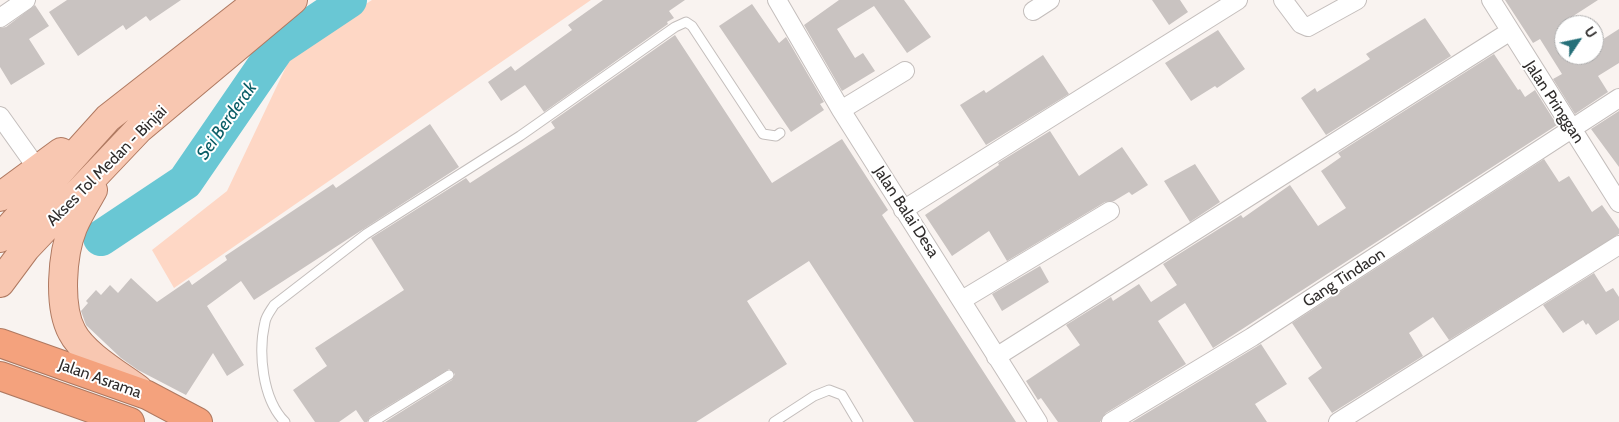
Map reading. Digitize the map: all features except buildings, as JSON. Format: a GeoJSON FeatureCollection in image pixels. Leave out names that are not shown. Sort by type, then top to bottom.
{"type":"FeatureCollection","features":[{"type":"Feature","properties":{"kind":"highway","name":"Jalan Asrama"},"geometry":{"type":"LineString","coordinates":[[0,343],[147,395],[198,422]]}},
{"type":"Feature","properties":{"kind":"highway","name":"Jalan Asrama"},"geometry":{"type":"LineString","coordinates":[[0,376],[130,422]]}},
{"type":"Feature","properties":{"kind":"main road","name":"Akses Tol Medan - Binjai"},"geometry":{"type":"LineString","coordinates":[[0,238],[108,118],[259,0]]}},
{"type":"Feature","properties":{"kind":"main road","name":"Akses Tol Medan - Binjai"},"geometry":{"type":"LineString","coordinates":[[0,283],[26,248],[108,160],[140,129],[294,0]]}},
{"type":"Feature","properties":{"kind":"main road"},"geometry":{"type":"LineString","coordinates":[[0,197],[108,118]]}},
{"type":"Feature","properties":{"kind":"main road"},"geometry":{"type":"LineString","coordinates":[[108,160],[73,228],[63,278],[65,310],[72,333],[88,351],[147,395]]}},
{"type":"Feature","properties":{"kind":"street"},"geometry":{"type":"LineString","coordinates":[[1,14],[26,0]]}},
{"type":"Feature","properties":{"kind":"street","name":"Jalan Balai Desa"},"geometry":{"type":"LineString","coordinates":[[777,0],[841,110],[1038,422]]}},
{"type":"Feature","properties":{"kind":"street"},"geometry":{"type":"LineString","coordinates":[[1033,11],[1050,0]]}},
{"type":"Feature","properties":{"kind":"street"},"geometry":{"type":"LineString","coordinates":[[903,210],[1238,0]]}},
{"type":"Feature","properties":{"kind":"street"},"geometry":{"type":"LineString","coordinates":[[1283,0],[1301,24],[1308,26],[1357,0]]}},
{"type":"Feature","properties":{"kind":"street","name":"Jalan Pringgan"},"geometry":{"type":"LineString","coordinates":[[1490,0],[1619,203]]}},
{"type":"Feature","properties":{"kind":"street"},"geometry":{"type":"LineString","coordinates":[[996,357],[1509,32]]}},
{"type":"Feature","properties":{"kind":"street"},"geometry":{"type":"LineString","coordinates":[[841,110],[905,72]]}},
{"type":"Feature","properties":{"kind":"street","name":"Gang Tindaon"},"geometry":{"type":"LineString","coordinates":[[1112,422],[1252,337],[1573,130],[1619,98]]}},
{"type":"Feature","properties":{"kind":"street"},"geometry":{"type":"LineString","coordinates":[[0,116],[38,168]]}},
{"type":"Feature","properties":{"kind":"street"},"geometry":{"type":"LineString","coordinates":[[962,300],[1110,211]]}},
{"type":"Feature","properties":{"kind":"street"},"geometry":{"type":"LineString","coordinates":[[1338,422],[1619,246]]}},
{"type":"Feature","properties":{"kind":"lane"},"geometry":{"type":"LineString","coordinates":[[285,422],[278,415],[271,402],[264,376],[262,348],[265,320],[274,305],[366,234],[520,136],[675,27],[686,22],[692,26],[763,134],[776,136],[780,133]]}},
{"type":"Feature","properties":{"kind":"lane"},"geometry":{"type":"LineString","coordinates":[[373,422],[449,375]]}},
{"type":"Feature","properties":{"kind":"lane"},"geometry":{"type":"LineString","coordinates":[[774,422],[814,396],[829,390],[842,395],[858,422]]}},
{"type":"Feature","properties":{"kind":"shaded area"},"geometry":{"type":"Polygon","coordinates":[[[372,0],[591,0],[174,288],[152,250],[227,191],[294,50],[372,0]]]}},
{"type":"Feature","properties":{"kind":"waterway","name":"Sei Berderak"},"geometry":{"type":"LineString","coordinates":[[101,238],[185,182],[277,48],[349,0]]}}]}
